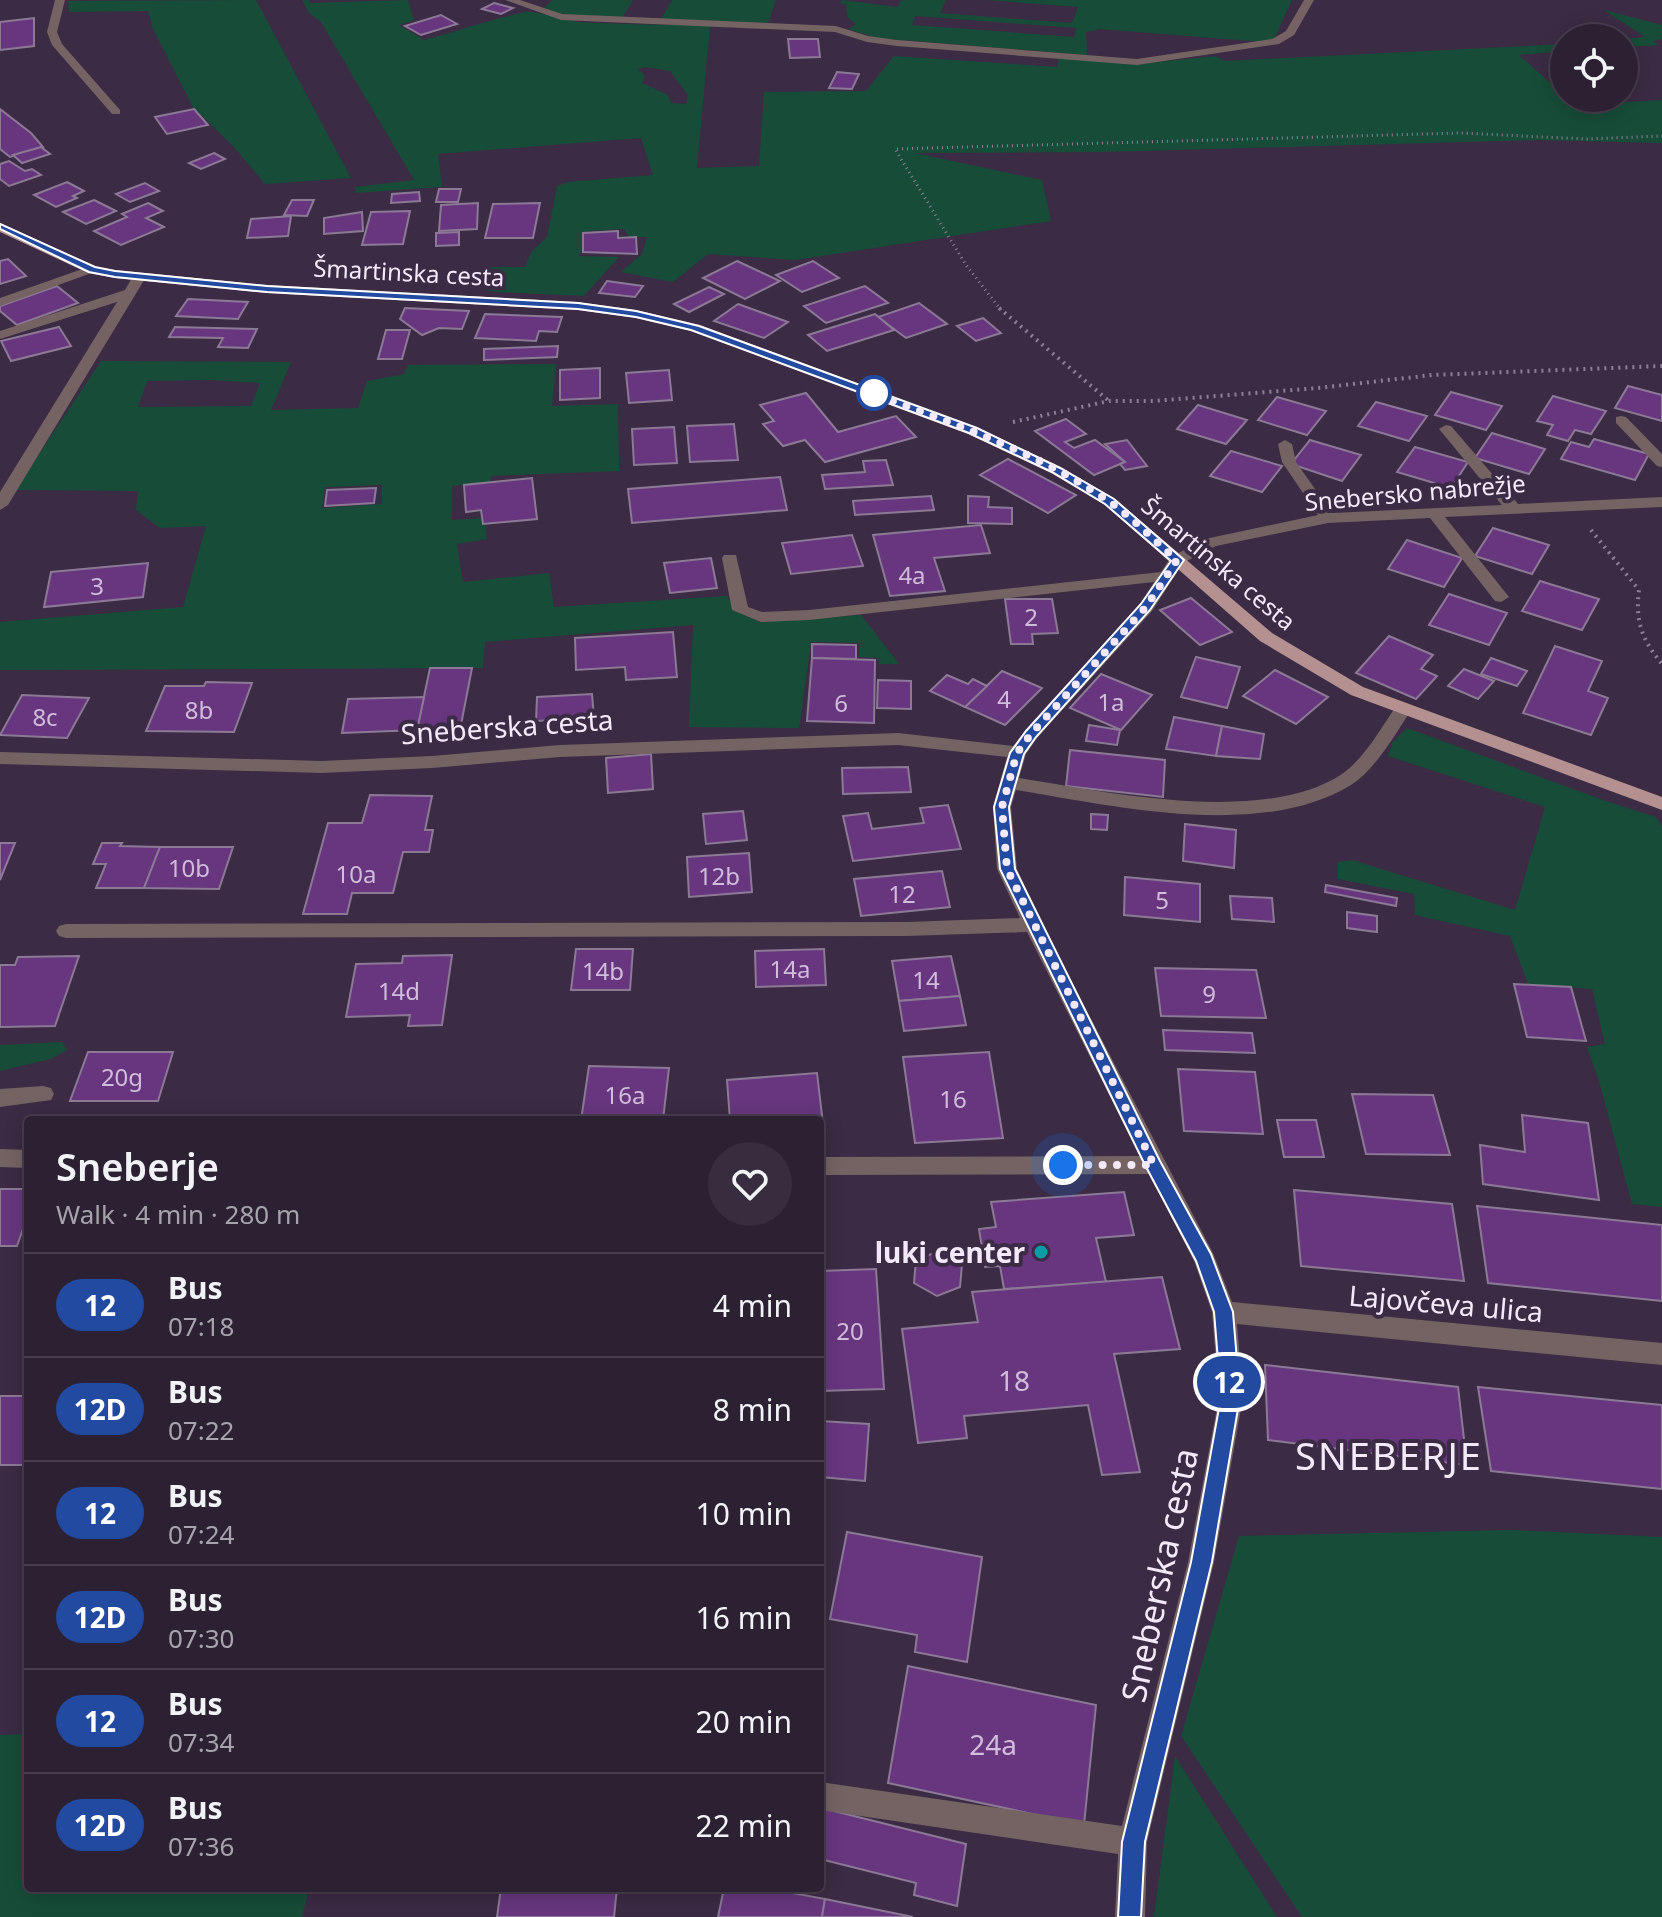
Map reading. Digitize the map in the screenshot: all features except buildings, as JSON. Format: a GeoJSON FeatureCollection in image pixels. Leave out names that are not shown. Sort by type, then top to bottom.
{"type":"FeatureCollection","features":[{"type":"Feature","properties":{"kind":"main road","name":"Šmartinska cesta"},"geometry":{"type":"LineString","coordinates":[[0,227],[93,270],[139,277],[267,289],[531,302],[636,314],[695,328],[973,431],[1084,486],[1110,502],[1173,568],[1266,637],[1343,683],[1403,709],[1662,804]]}},
{"type":"Feature","properties":{"kind":"street"},"geometry":{"type":"LineString","coordinates":[[60,0],[52,32],[57,45],[116,112]]}},
{"type":"Feature","properties":{"kind":"street"},"geometry":{"type":"LineString","coordinates":[[510,0],[561,17],[836,29],[867,39],[897,43],[1137,62],[1194,57],[1275,42],[1290,33],[1309,0]]}},
{"type":"Feature","properties":{"kind":"street"},"geometry":{"type":"LineString","coordinates":[[0,302],[93,270]]}},
{"type":"Feature","properties":{"kind":"street"},"geometry":{"type":"LineString","coordinates":[[0,505],[139,277]]}},
{"type":"Feature","properties":{"kind":"street"},"geometry":{"type":"LineString","coordinates":[[0,335],[75,313],[128,293]]}},
{"type":"Feature","properties":{"kind":"street"},"geometry":{"type":"LineString","coordinates":[[1621,420],[1662,463]]}},
{"type":"Feature","properties":{"kind":"street"},"geometry":{"type":"LineString","coordinates":[[1446,429],[1512,507]]}},
{"type":"Feature","properties":{"kind":"street"},"geometry":{"type":"LineString","coordinates":[[1285,444],[1289,462],[1328,518]]}},
{"type":"Feature","properties":{"kind":"street","name":"Snebersko nabrežje"},"geometry":{"type":"LineString","coordinates":[[1173,568],[1211,542],[1328,518],[1662,502]]}},
{"type":"Feature","properties":{"kind":"street"},"geometry":{"type":"LineString","coordinates":[[1433,512],[1501,597]]}},
{"type":"Feature","properties":{"kind":"street"},"geometry":{"type":"LineString","coordinates":[[730,558],[740,610],[761,617],[809,615],[1173,568]]}},
{"type":"Feature","properties":{"kind":"street","name":"Sneberska cesta"},"geometry":{"type":"LineString","coordinates":[[1130,1917],[1133,1842],[1201,1562],[1231,1397],[1224,1312],[1205,1260],[1154,1165],[1007,869],[1002,807],[1017,753],[1146,607],[1173,568]]}},
{"type":"Feature","properties":{"kind":"street"},"geometry":{"type":"LineString","coordinates":[[1009,783],[1184,807],[1222,809],[1281,802],[1317,793],[1345,780],[1362,764],[1403,709]]}},
{"type":"Feature","properties":{"kind":"street","name":"Sneberska cesta"},"geometry":{"type":"LineString","coordinates":[[0,758],[321,767],[432,762],[560,751],[898,739],[1017,753]]}},
{"type":"Feature","properties":{"kind":"street"},"geometry":{"type":"LineString","coordinates":[[66,931],[875,929],[1033,925]]}},
{"type":"Feature","properties":{"kind":"street"},"geometry":{"type":"LineString","coordinates":[[0,1098],[43,1094]]}},
{"type":"Feature","properties":{"kind":"street"},"geometry":{"type":"LineString","coordinates":[[0,1158],[24,1159]]}},
{"type":"Feature","properties":{"kind":"street"},"geometry":{"type":"LineString","coordinates":[[824,1166],[1154,1165]]}},
{"type":"Feature","properties":{"kind":"street","name":"Lajovčeva ulica"},"geometry":{"type":"LineString","coordinates":[[1224,1312],[1662,1354]]}},
{"type":"Feature","properties":{"kind":"street"},"geometry":{"type":"LineString","coordinates":[[824,1797],[1133,1842]]}},
{"type":"Feature","properties":{"kind":"path"},"geometry":{"type":"LineString","coordinates":[[1109,401],[1002,311],[966,265],[895,149],[1460,133],[1586,139],[1662,136]]}},
{"type":"Feature","properties":{"kind":"path"},"geometry":{"type":"LineString","coordinates":[[973,431],[1109,401],[1153,401],[1318,388],[1432,375],[1662,366]]}},
{"type":"Feature","properties":{"kind":"path"},"geometry":{"type":"LineString","coordinates":[[1571,505],[1639,590],[1634,620],[1648,647],[1662,664]]}},
{"type":"Feature","properties":{"kind":"green space"},"geometry":{"type":"Polygon","coordinates":[[[256,0],[351,178],[265,184],[233,146],[193,107],[153,29],[148,11],[69,12],[68,1],[256,0]]]}},
{"type":"Feature","properties":{"kind":"green space"},"geometry":{"type":"Polygon","coordinates":[[[302,0],[309,0],[310,3],[408,0],[414,20],[399,25],[424,40],[525,12],[580,22],[710,26],[697,168],[759,166],[764,92],[866,91],[894,56],[1057,67],[1059,58],[1137,64],[1216,56],[1224,61],[1550,45],[1550,52],[1519,55],[1550,83],[1550,112],[1638,112],[1638,101],[1662,100],[1662,143],[1539,140],[1103,152],[915,153],[1042,180],[1051,221],[795,260],[708,254],[673,282],[621,272],[642,254],[647,237],[629,237],[624,229],[589,231],[579,256],[619,257],[584,296],[496,292],[486,290],[489,267],[525,267],[531,252],[547,237],[557,186],[568,182],[653,175],[641,138],[438,154],[442,187],[356,193],[355,187],[414,180],[321,22],[309,13],[302,0]],[[645,67],[638,69],[645,76],[642,83],[668,95],[671,103],[686,104],[688,95],[670,71],[645,67]]]}},
{"type":"Feature","properties":{"kind":"green space"},"geometry":{"type":"Polygon","coordinates":[[[552,0],[633,0],[622,18],[563,14],[543,9],[552,0]]]}},
{"type":"Feature","properties":{"kind":"green space"},"geometry":{"type":"Polygon","coordinates":[[[672,0],[776,0],[768,23],[661,19],[672,0]]]}},
{"type":"Feature","properties":{"kind":"green space"},"geometry":{"type":"Polygon","coordinates":[[[842,0],[897,7],[902,0],[946,0],[940,13],[1072,23],[1078,7],[988,0],[1292,0],[1274,39],[1264,42],[1100,29],[1086,32],[1087,55],[877,38],[848,29],[856,24],[847,17],[846,5],[840,3],[842,0]],[[915,16],[912,25],[1074,37],[1076,28],[915,16]]]}},
{"type":"Feature","properties":{"kind":"green space"},"geometry":{"type":"Polygon","coordinates":[[[1604,10],[1662,25],[1662,39],[1653,41],[1659,45],[1638,46],[1638,38],[1645,37],[1638,32],[1638,24],[1625,24],[1604,10]]]}},
{"type":"Feature","properties":{"kind":"green space"},"geometry":{"type":"Polygon","coordinates":[[[101,361],[291,362],[271,410],[358,408],[367,381],[404,374],[408,365],[556,364],[552,406],[618,404],[619,471],[492,476],[490,482],[452,486],[452,520],[485,518],[487,539],[457,544],[463,582],[549,573],[554,607],[727,596],[737,612],[760,622],[861,615],[899,664],[879,664],[878,658],[859,657],[859,643],[811,642],[799,728],[689,727],[693,625],[485,642],[483,668],[0,670],[0,622],[183,607],[206,526],[160,528],[136,510],[138,491],[15,490],[101,361]],[[147,381],[138,407],[251,406],[260,383],[147,381]],[[382,485],[325,487],[322,508],[382,504],[382,485]]]}},
{"type":"Feature","properties":{"kind":"green space"},"geometry":{"type":"Polygon","coordinates":[[[1407,728],[1656,817],[1662,826],[1662,1207],[1632,1204],[1587,1047],[1605,1044],[1592,989],[1528,984],[1510,936],[1415,915],[1414,894],[1338,879],[1338,862],[1352,860],[1515,910],[1545,807],[1388,756],[1392,743],[1407,728]]]}},
{"type":"Feature","properties":{"kind":"green space"},"geometry":{"type":"Polygon","coordinates":[[[62,1042],[67,1050],[51,1059],[0,1071],[0,1045],[62,1042]]]}},
{"type":"Feature","properties":{"kind":"green space"},"geometry":{"type":"Polygon","coordinates":[[[1512,1530],[1662,1537],[1662,1917],[1302,1917],[1181,1736],[1239,1536],[1512,1530]]]}},
{"type":"Feature","properties":{"kind":"green space"},"geometry":{"type":"Polygon","coordinates":[[[24,1734],[24,1892],[308,1892],[302,1917],[0,1917],[0,1735],[24,1734]]]}},
{"type":"Feature","properties":{"kind":"green space"},"geometry":{"type":"Polygon","coordinates":[[[1175,1756],[1277,1917],[1154,1917],[1175,1756]]]}},
{"type":"Feature","properties":{"kind":"bus line","name":"12"},"geometry":{"type":"LineString","coordinates":[[0,227],[93,270],[115,274],[267,289],[578,306],[636,314],[695,328],[973,431],[1056,470],[1110,502],[1177,560],[1146,607],[1017,753],[1002,807],[1007,869],[1042,944],[1205,1260],[1224,1312],[1231,1397],[1201,1562],[1133,1842],[1130,1917]]}},
{"type":"Feature","properties":{"kind":"place","name":"luki center"},"geometry":{"type":"Point","coordinates":[1041,1252]}},
{"type":"Feature","properties":{"kind":"district","name":"SNEBERJE"},"geometry":{"type":"Point","coordinates":[1389,1455]}},
{"type":"Feature","properties":{"kind":"route"},"geometry":{"type":"LineString","coordinates":[[874,393],[870,392],[973,431],[1056,470],[1110,502],[1177,560],[1146,607],[1017,753],[1002,807],[1007,869],[1154,1165],[1063,1165]]}}]}
